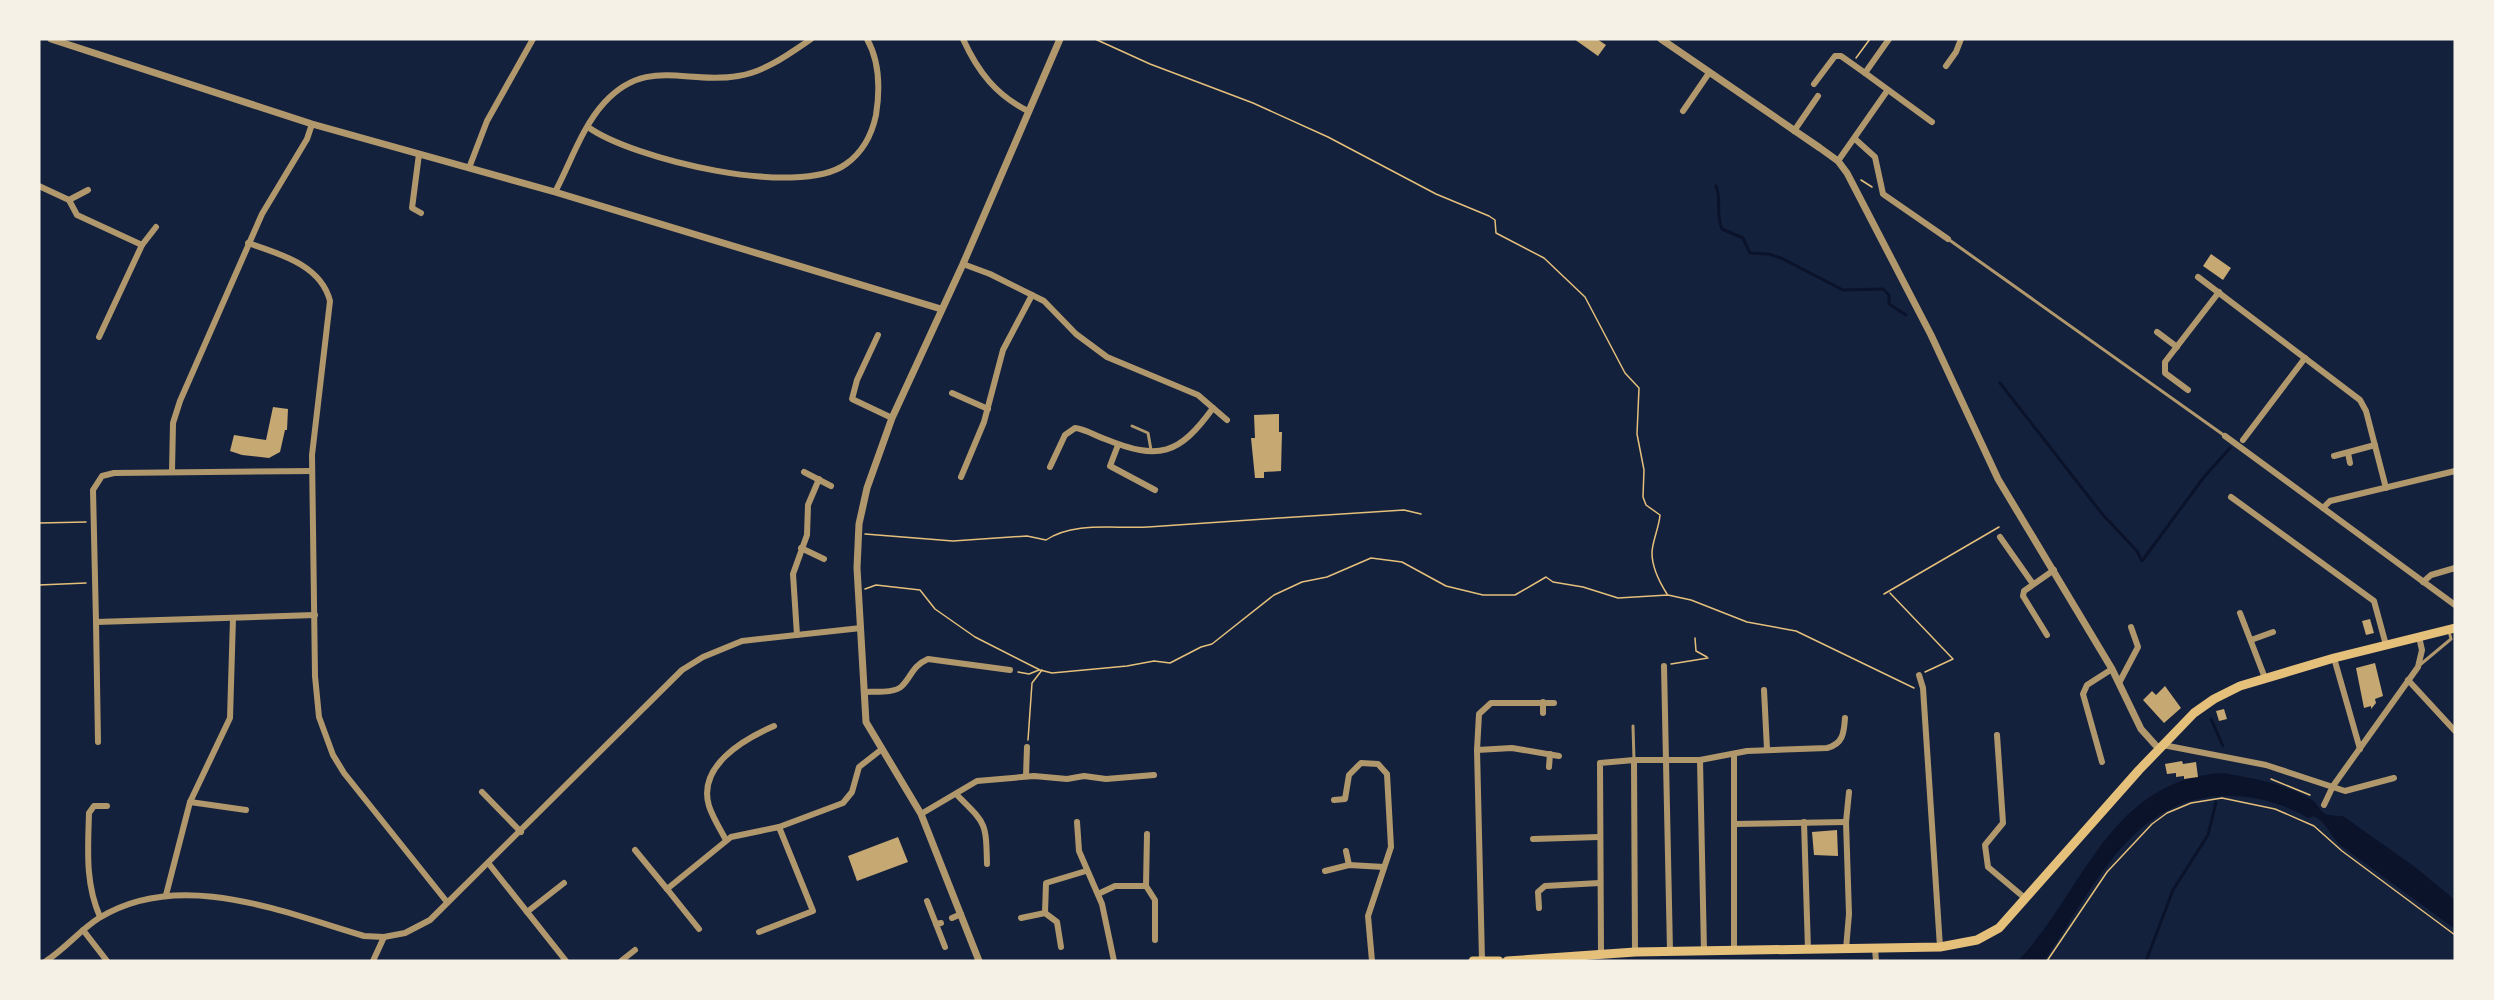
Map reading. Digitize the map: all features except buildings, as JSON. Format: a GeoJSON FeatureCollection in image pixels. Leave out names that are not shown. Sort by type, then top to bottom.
{"type":"FeatureCollection","features":[{"type":"Feature","properties":{"kind":"main road"},"geometry":{"type":"LineString","coordinates":[[1507,961],[1601,953],[1940,947],[1977,940],[1999,928],[2100,811],[2194,713],[2214,699],[2240,686],[2265,678],[2334,658],[2452,629]]}},
{"type":"Feature","properties":{"kind":"main road"},"geometry":{"type":"LineString","coordinates":[[1473,961],[1499,961]]}},
{"type":"Feature","properties":{"kind":"street"},"geometry":{"type":"LineString","coordinates":[[51,39],[312,124],[555,192],[941,309]]}},
{"type":"Feature","properties":{"kind":"street"},"geometry":{"type":"LineString","coordinates":[[469,168],[487,122],[532,39]]}},
{"type":"Feature","properties":{"kind":"street"},"geometry":{"type":"LineString","coordinates":[[555,192],[588,127],[603,104],[616,92],[637,80],[656,74],[719,77],[755,72],[812,39]]}},
{"type":"Feature","properties":{"kind":"street"},"geometry":{"type":"LineString","coordinates":[[588,127],[602,137],[644,154],[724,172],[790,177],[826,173],[845,165],[864,147],[874,124],[879,95],[877,70],[867,39]]}},
{"type":"Feature","properties":{"kind":"street"},"geometry":{"type":"LineString","coordinates":[[963,39],[989,84],[1008,101],[1028,111]]}},
{"type":"Feature","properties":{"kind":"street"},"geometry":{"type":"LineString","coordinates":[[979,961],[921,814],[866,722],[859,592],[859,534],[867,488],[892,418],[963,264],[1059,39]]}},
{"type":"Feature","properties":{"kind":"street"},"geometry":{"type":"LineString","coordinates":[[1661,39],[1838,161],[1847,173],[1931,335],[1998,479],[2112,669],[2141,729],[2161,747],[2266,765],[2345,790],[2394,778]]}},
{"type":"Feature","properties":{"kind":"street"},"geometry":{"type":"LineString","coordinates":[[1866,73],[1889,39]]}},
{"type":"Feature","properties":{"kind":"street"},"geometry":{"type":"LineString","coordinates":[[1946,66],[1956,52],[1961,39]]}},
{"type":"Feature","properties":{"kind":"street"},"geometry":{"type":"LineString","coordinates":[[1814,84],[1835,56],[1866,73],[1932,122]]}},
{"type":"Feature","properties":{"kind":"street"},"geometry":{"type":"LineString","coordinates":[[1683,111],[1709,73]]}},
{"type":"Feature","properties":{"kind":"street"},"geometry":{"type":"LineString","coordinates":[[1838,161],[1887,90]]}},
{"type":"Feature","properties":{"kind":"street"},"geometry":{"type":"LineString","coordinates":[[1794,130],[1818,96]]}},
{"type":"Feature","properties":{"kind":"street"},"geometry":{"type":"LineString","coordinates":[[172,471],[173,423],[180,401],[248,243],[274,191],[307,140],[312,124]]}},
{"type":"Feature","properties":{"kind":"street"},"geometry":{"type":"LineString","coordinates":[[1855,139],[1875,157],[1883,194],[1948,239]]}},
{"type":"Feature","properties":{"kind":"street"},"geometry":{"type":"LineString","coordinates":[[419,154],[412,208],[422,213]]}},
{"type":"Feature","properties":{"kind":"street"},"geometry":{"type":"LineString","coordinates":[[39,186],[69,200],[77,215],[142,245]]}},
{"type":"Feature","properties":{"kind":"street"},"geometry":{"type":"LineString","coordinates":[[69,200],[88,190]]}},
{"type":"Feature","properties":{"kind":"street"},"geometry":{"type":"LineString","coordinates":[[99,337],[142,245],[156,227]]}},
{"type":"Feature","properties":{"kind":"street"},"geometry":{"type":"LineString","coordinates":[[248,243],[308,268],[321,280],[327,291],[330,308],[320,374],[312,471],[317,700],[323,732],[344,773],[447,902]]}},
{"type":"Feature","properties":{"kind":"street"},"geometry":{"type":"LineString","coordinates":[[963,264],[990,274],[1044,301],[1076,334],[1107,357],[1198,395],[1227,420]]}},
{"type":"Feature","properties":{"kind":"street"},"geometry":{"type":"LineString","coordinates":[[2198,277],[2360,400],[2386,488]]}},
{"type":"Feature","properties":{"kind":"street"},"geometry":{"type":"LineString","coordinates":[[2188,390],[2165,373],[2165,362],[2218,292]]}},
{"type":"Feature","properties":{"kind":"street"},"geometry":{"type":"LineString","coordinates":[[961,477],[988,409],[1003,350],[1032,296]]}},
{"type":"Feature","properties":{"kind":"street"},"geometry":{"type":"LineString","coordinates":[[2157,332],[2177,347]]}},
{"type":"Feature","properties":{"kind":"street"},"geometry":{"type":"LineString","coordinates":[[878,335],[857,380],[852,399],[892,418]]}},
{"type":"Feature","properties":{"kind":"street"},"geometry":{"type":"LineString","coordinates":[[2243,440],[2305,358]]}},
{"type":"Feature","properties":{"kind":"street"},"geometry":{"type":"LineString","coordinates":[[952,393],[988,409]]}},
{"type":"Feature","properties":{"kind":"street"},"geometry":{"type":"LineString","coordinates":[[1050,467],[1065,435],[1075,428],[1138,452],[1151,452],[1180,444],[1195,432],[1213,408]]}},
{"type":"Feature","properties":{"kind":"street"},"geometry":{"type":"LineString","coordinates":[[2225,436],[2455,605]]}},
{"type":"Feature","properties":{"kind":"street"},"geometry":{"type":"LineString","coordinates":[[1118,445],[1110,466],[1155,490]]}},
{"type":"Feature","properties":{"kind":"street"},"geometry":{"type":"LineString","coordinates":[[2334,456],[2375,445]]}},
{"type":"Feature","properties":{"kind":"street"},"geometry":{"type":"LineString","coordinates":[[2348,453],[2350,463]]}},
{"type":"Feature","properties":{"kind":"street"},"geometry":{"type":"LineString","coordinates":[[98,741],[93,490],[102,476],[172,471],[312,471]]}},
{"type":"Feature","properties":{"kind":"street"},"geometry":{"type":"LineString","coordinates":[[2323,508],[2330,501],[2455,471]]}},
{"type":"Feature","properties":{"kind":"street"},"geometry":{"type":"LineString","coordinates":[[804,472],[831,486]]}},
{"type":"Feature","properties":{"kind":"street"},"geometry":{"type":"LineString","coordinates":[[797,635],[793,574],[809,525],[808,505],[819,479]]}},
{"type":"Feature","properties":{"kind":"street"},"geometry":{"type":"LineString","coordinates":[[2231,497],[2374,601],[2386,645]]}},
{"type":"Feature","properties":{"kind":"street"},"geometry":{"type":"LineString","coordinates":[[2000,537],[2033,584]]}},
{"type":"Feature","properties":{"kind":"street"},"geometry":{"type":"LineString","coordinates":[[801,548],[824,559]]}},
{"type":"Feature","properties":{"kind":"street"},"geometry":{"type":"LineString","coordinates":[[2423,582],[2431,575],[2455,568]]}},
{"type":"Feature","properties":{"kind":"street"},"geometry":{"type":"LineString","coordinates":[[2048,635],[2023,596],[2033,584],[2054,570]]}},
{"type":"Feature","properties":{"kind":"street"},"geometry":{"type":"LineString","coordinates":[[2240,613],[2265,678]]}},
{"type":"Feature","properties":{"kind":"street"},"geometry":{"type":"LineString","coordinates":[[96,622],[315,615]]}},
{"type":"Feature","properties":{"kind":"street"},"geometry":{"type":"LineString","coordinates":[[166,895],[190,801],[230,718],[233,618]]}},
{"type":"Feature","properties":{"kind":"street"},"geometry":{"type":"LineString","coordinates":[[2119,683],[2138,646],[2131,627]]}},
{"type":"Feature","properties":{"kind":"street"},"geometry":{"type":"LineString","coordinates":[[46,961],[100,917],[124,906],[166,895],[237,900],[364,936],[384,937],[405,933],[429,920],[489,864],[682,670],[703,657],[742,641],[861,628]]}},
{"type":"Feature","properties":{"kind":"street"},"geometry":{"type":"LineString","coordinates":[[2251,640],[2273,632]]}},
{"type":"Feature","properties":{"kind":"street"},"geometry":{"type":"LineString","coordinates":[[2324,805],[2333,786],[2418,667],[2421,650],[2419,637]]}},
{"type":"Feature","properties":{"kind":"street"},"geometry":{"type":"LineString","coordinates":[[2334,658],[2360,749]]}},
{"type":"Feature","properties":{"kind":"street"},"geometry":{"type":"LineString","coordinates":[[864,692],[896,690],[902,686],[918,663],[928,659],[1010,670]]}},
{"type":"Feature","properties":{"kind":"street"},"geometry":{"type":"LineString","coordinates":[[1664,666],[1670,951]]}},
{"type":"Feature","properties":{"kind":"street"},"geometry":{"type":"LineString","coordinates":[[2102,762],[2083,694],[2087,685],[2112,669]]}},
{"type":"Feature","properties":{"kind":"street"},"geometry":{"type":"LineString","coordinates":[[1919,675],[1923,688],[1940,947]]}},
{"type":"Feature","properties":{"kind":"street"},"geometry":{"type":"LineString","coordinates":[[2408,680],[2455,730]]}},
{"type":"Feature","properties":{"kind":"street"},"geometry":{"type":"LineString","coordinates":[[1764,690],[1767,749]]}},
{"type":"Feature","properties":{"kind":"street"},"geometry":{"type":"LineString","coordinates":[[1543,702],[1543,713]]}},
{"type":"Feature","properties":{"kind":"street"},"geometry":{"type":"LineString","coordinates":[[1482,960],[1477,750],[1479,714],[1491,703],[1554,703]]}},
{"type":"Feature","properties":{"kind":"street"},"geometry":{"type":"LineString","coordinates":[[1601,953],[1600,763],[1634,760],[1700,760],[1767,749],[1834,746],[1842,737],[1845,718]]}},
{"type":"Feature","properties":{"kind":"street"},"geometry":{"type":"LineString","coordinates":[[726,840],[709,805],[709,780],[716,767],[742,743],[774,726]]}},
{"type":"Feature","properties":{"kind":"street"},"geometry":{"type":"LineString","coordinates":[[1997,735],[2003,823],[1985,845],[1988,867],[2026,899]]}},
{"type":"Feature","properties":{"kind":"street"},"geometry":{"type":"LineString","coordinates":[[1026,776],[1027,747]]}},
{"type":"Feature","properties":{"kind":"street"},"geometry":{"type":"LineString","coordinates":[[1477,750],[1512,748],[1559,756]]}},
{"type":"Feature","properties":{"kind":"street"},"geometry":{"type":"LineString","coordinates":[[667,889],[726,840],[779,827],[843,803],[852,792],[859,767],[882,749]]}},
{"type":"Feature","properties":{"kind":"street"},"geometry":{"type":"LineString","coordinates":[[1549,767],[1550,754]]}},
{"type":"Feature","properties":{"kind":"street"},"geometry":{"type":"LineString","coordinates":[[1734,754],[1734,951]]}},
{"type":"Feature","properties":{"kind":"street"},"geometry":{"type":"LineString","coordinates":[[1634,760],[1635,952]]}},
{"type":"Feature","properties":{"kind":"street"},"geometry":{"type":"LineString","coordinates":[[1700,760],[1704,951]]}},
{"type":"Feature","properties":{"kind":"street"},"geometry":{"type":"LineString","coordinates":[[1334,800],[1345,799],[1349,775],[1361,764],[1378,764],[1388,774],[1391,847],[1368,916],[1372,961]]}},
{"type":"Feature","properties":{"kind":"street"},"geometry":{"type":"LineString","coordinates":[[921,814],[956,794],[966,785],[977,781],[1026,776],[1067,779],[1084,776],[1106,779],[1154,775]]}},
{"type":"Feature","properties":{"kind":"street"},"geometry":{"type":"LineString","coordinates":[[482,792],[521,832]]}},
{"type":"Feature","properties":{"kind":"street"},"geometry":{"type":"LineString","coordinates":[[1846,949],[1849,914],[1846,822],[1850,792]]}},
{"type":"Feature","properties":{"kind":"street"},"geometry":{"type":"LineString","coordinates":[[956,794],[981,819],[987,830],[987,864]]}},
{"type":"Feature","properties":{"kind":"street"},"geometry":{"type":"LineString","coordinates":[[190,801],[246,810]]}},
{"type":"Feature","properties":{"kind":"street"},"geometry":{"type":"LineString","coordinates":[[100,917],[92,898],[88,879],[88,813],[94,806],[107,806]]}},
{"type":"Feature","properties":{"kind":"street"},"geometry":{"type":"LineString","coordinates":[[1077,822],[1079,850],[1086,871],[1098,894],[1114,961]]}},
{"type":"Feature","properties":{"kind":"street"},"geometry":{"type":"LineString","coordinates":[[1804,822],[1808,951]]}},
{"type":"Feature","properties":{"kind":"street"},"geometry":{"type":"LineString","coordinates":[[1734,824],[1846,822]]}},
{"type":"Feature","properties":{"kind":"street"},"geometry":{"type":"LineString","coordinates":[[759,932],[813,910],[779,827]]}},
{"type":"Feature","properties":{"kind":"street"},"geometry":{"type":"LineString","coordinates":[[1147,834],[1146,886],[1155,900],[1155,940]]}},
{"type":"Feature","properties":{"kind":"street"},"geometry":{"type":"LineString","coordinates":[[1533,839],[1599,837]]}},
{"type":"Feature","properties":{"kind":"street"},"geometry":{"type":"LineString","coordinates":[[635,850],[699,929]]}},
{"type":"Feature","properties":{"kind":"street"},"geometry":{"type":"LineString","coordinates":[[1346,851],[1349,865]]}},
{"type":"Feature","properties":{"kind":"street"},"geometry":{"type":"LineString","coordinates":[[489,864],[563,960]]}},
{"type":"Feature","properties":{"kind":"street"},"geometry":{"type":"LineString","coordinates":[[1325,871],[1349,865],[1384,867]]}},
{"type":"Feature","properties":{"kind":"street"},"geometry":{"type":"LineString","coordinates":[[1046,913],[1046,883],[1086,871]]}},
{"type":"Feature","properties":{"kind":"street"},"geometry":{"type":"LineString","coordinates":[[527,912],[564,883]]}},
{"type":"Feature","properties":{"kind":"street"},"geometry":{"type":"LineString","coordinates":[[1539,908],[1538,892],[1545,886],[1600,883]]}},
{"type":"Feature","properties":{"kind":"street"},"geometry":{"type":"LineString","coordinates":[[1098,894],[1114,886],[1146,886]]}},
{"type":"Feature","properties":{"kind":"street"},"geometry":{"type":"LineString","coordinates":[[927,901],[939,923],[945,947]]}},
{"type":"Feature","properties":{"kind":"street"},"geometry":{"type":"LineString","coordinates":[[1021,918],[1046,913],[1058,922],[1061,947]]}},
{"type":"Feature","properties":{"kind":"street"},"geometry":{"type":"LineString","coordinates":[[952,918],[961,914]]}},
{"type":"Feature","properties":{"kind":"street"},"geometry":{"type":"LineString","coordinates":[[83,930],[107,961]]}},
{"type":"Feature","properties":{"kind":"street"},"geometry":{"type":"LineString","coordinates":[[373,961],[384,937]]}},
{"type":"Feature","properties":{"kind":"street"},"geometry":{"type":"LineString","coordinates":[[1875,949],[1876,961]]}},
{"type":"Feature","properties":{"kind":"street"},"geometry":{"type":"LineString","coordinates":[[621,961],[635,950]]}},
{"type":"Feature","properties":{"kind":"street"},"geometry":{"type":"LineString","coordinates":[[1685,951],[1685,961]]}},
{"type":"Feature","properties":{"kind":"lane"},"geometry":{"type":"LineString","coordinates":[[1948,239],[2225,436]]}},
{"type":"Feature","properties":{"kind":"lane"},"geometry":{"type":"LineString","coordinates":[[1132,426],[1148,433],[1151,452]]}},
{"type":"Feature","properties":{"kind":"lane"},"geometry":{"type":"LineString","coordinates":[[2418,667],[2451,639],[2452,629]]}},
{"type":"Feature","properties":{"kind":"lane"},"geometry":{"type":"LineString","coordinates":[[1633,726],[1634,760]]}},
{"type":"Feature","properties":{"kind":"path"},"geometry":{"type":"LineString","coordinates":[[1095,39],[1150,64],[1253,103],[1328,137],[1436,194],[1489,216],[1495,220],[1497,234],[1544,258],[1585,297],[1625,373],[1639,388],[1637,434],[1644,470],[1643,497],[1646,505],[1660,516],[1659,530],[1652,552],[1657,573],[1668,595]]}},
{"type":"Feature","properties":{"kind":"path"},"geometry":{"type":"LineString","coordinates":[[1851,63],[1870,39]]}},
{"type":"Feature","properties":{"kind":"path"},"geometry":{"type":"LineString","coordinates":[[1847,173],[1883,194]]}},
{"type":"Feature","properties":{"kind":"path"},"geometry":{"type":"LineString","coordinates":[[859,534],[953,540],[1027,536],[1046,540],[1059,531],[1080,529],[1147,527],[1404,510],[1421,514]]}},
{"type":"Feature","properties":{"kind":"path"},"geometry":{"type":"LineString","coordinates":[[39,523],[93,521]]}},
{"type":"Feature","properties":{"kind":"path"},"geometry":{"type":"LineString","coordinates":[[1884,594],[1999,527]]}},
{"type":"Feature","properties":{"kind":"path"},"geometry":{"type":"LineString","coordinates":[[859,592],[876,585],[920,590],[935,609],[975,637],[1041,670],[1052,673],[1154,661],[1170,663],[1212,644],[1274,596],[1302,582],[1327,577],[1371,558],[1402,562],[1446,586],[1483,595],[1515,595],[1546,577],[1553,582],[1583,587],[1618,598],[1668,595],[1691,600],[1747,622],[1796,631],[1908,687],[1923,688]]}},
{"type":"Feature","properties":{"kind":"path"},"geometry":{"type":"LineString","coordinates":[[39,585],[96,582]]}},
{"type":"Feature","properties":{"kind":"path"},"geometry":{"type":"LineString","coordinates":[[1889,592],[1953,659],[1919,675]]}},
{"type":"Feature","properties":{"kind":"path"},"geometry":{"type":"LineString","coordinates":[[1664,666],[1708,658],[1696,651],[1695,638]]}},
{"type":"Feature","properties":{"kind":"path"},"geometry":{"type":"LineString","coordinates":[[1010,670],[1029,674],[1041,670]]}},
{"type":"Feature","properties":{"kind":"path"},"geometry":{"type":"LineString","coordinates":[[1027,747],[1032,683],[1041,670]]}},
{"type":"Feature","properties":{"kind":"path"},"geometry":{"type":"LineString","coordinates":[[2271,779],[2310,795]]}},
{"type":"Feature","properties":{"kind":"path"},"geometry":{"type":"LineString","coordinates":[[2047,961],[2107,872],[2146,830],[2178,808],[2206,799],[2222,798],[2275,809],[2314,826],[2342,851],[2455,935]]}},
{"type":"Feature","properties":{"kind":"water"},"geometry":{"type":"Polygon","coordinates":[[[2223,773],[2289,788],[2314,801],[2324,813],[2343,816],[2415,867],[2455,900],[2455,929],[2340,845],[2322,822],[2314,816],[2308,818],[2260,799],[2229,796],[2195,800],[2165,812],[2140,830],[2118,852],[2098,878],[2044,961],[2018,961],[2041,933],[2103,843],[2126,817],[2153,795],[2184,780],[2223,773]]]}},
{"type":"Feature","properties":{"kind":"waterway"},"geometry":{"type":"LineString","coordinates":[[1716,186],[1722,229],[1743,238],[1750,253],[1769,254],[1783,259],[1843,290],[1883,289],[1889,295],[1889,304],[1906,315]]}},
{"type":"Feature","properties":{"kind":"waterway"},"geometry":{"type":"LineString","coordinates":[[2000,383],[2103,515],[2137,551],[2142,561],[2204,477],[2230,448]]}},
{"type":"Feature","properties":{"kind":"waterway"},"geometry":{"type":"LineString","coordinates":[[2211,719],[2223,746]]}},
{"type":"Feature","properties":{"kind":"waterway"},"geometry":{"type":"LineString","coordinates":[[2146,961],[2173,890],[2208,835],[2216,802]]}}]}
